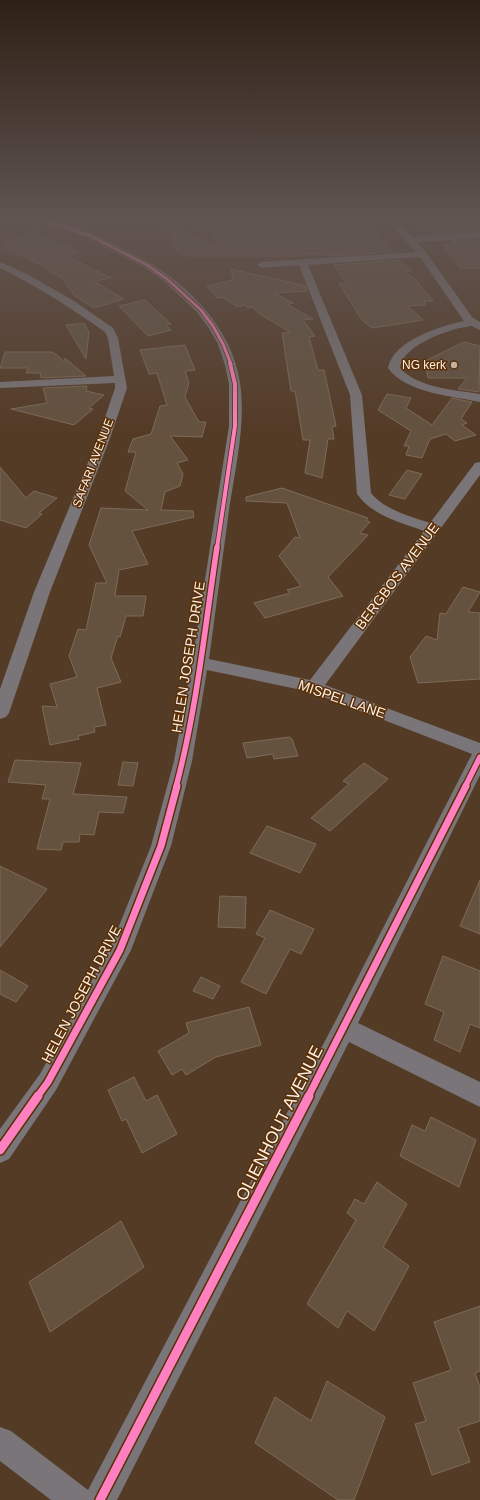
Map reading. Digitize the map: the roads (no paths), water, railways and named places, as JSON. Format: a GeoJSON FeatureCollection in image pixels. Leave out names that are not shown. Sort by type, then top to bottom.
{"type":"FeatureCollection","features":[{"type":"Feature","properties":{"kind":"street","name":"SAFARI AVENUE"},"geometry":{"type":"LineString","coordinates":[[0,713],[42,592],[103,441],[120,388],[120,379],[113,338],[109,330],[51,292]]}},
{"type":"Feature","properties":{"kind":"street","name":"HELEN JOSEPH DRIVE"},"geometry":{"type":"LineString","coordinates":[[0,1150],[48,1082],[120,950],[161,846],[183,761],[200,663],[235,426],[235,384],[231,365],[223,344],[213,326],[201,310],[181,292]]}},
{"type":"Feature","properties":{"kind":"street"},"geometry":{"type":"LineString","coordinates":[[314,292],[356,396],[364,494],[367,500],[376,507],[433,529]]}},
{"type":"Feature","properties":{"kind":"street"},"geometry":{"type":"LineString","coordinates":[[450,292],[465,315],[476,325]]}},
{"type":"Feature","properties":{"kind":"street"},"geometry":{"type":"LineString","coordinates":[[476,325],[444,329],[426,336],[411,345],[401,354],[394,363],[394,368],[402,376],[418,383],[480,398]]}},
{"type":"Feature","properties":{"kind":"street"},"geometry":{"type":"LineString","coordinates":[[0,385],[120,379]]}},
{"type":"Feature","properties":{"kind":"street","name":"BERGBOS AVENUE"},"geometry":{"type":"LineString","coordinates":[[314,687],[480,467]]}},
{"type":"Feature","properties":{"kind":"street","name":"MISPEL LANE"},"geometry":{"type":"LineString","coordinates":[[200,663],[314,687],[480,750]]}},
{"type":"Feature","properties":{"kind":"street","name":"OLIENHOUT AVENUE"},"geometry":{"type":"LineString","coordinates":[[100,1500],[344,1028],[480,757]]}},
{"type":"Feature","properties":{"kind":"street"},"geometry":{"type":"LineString","coordinates":[[344,1028],[480,1095]]}},
{"type":"Feature","properties":{"kind":"street"},"geometry":{"type":"LineString","coordinates":[[0,1442],[77,1500]]}},
{"type":"Feature","properties":{"kind":"place","name":"NG kerk"},"geometry":{"type":"Point","coordinates":[454,365]}}]}
